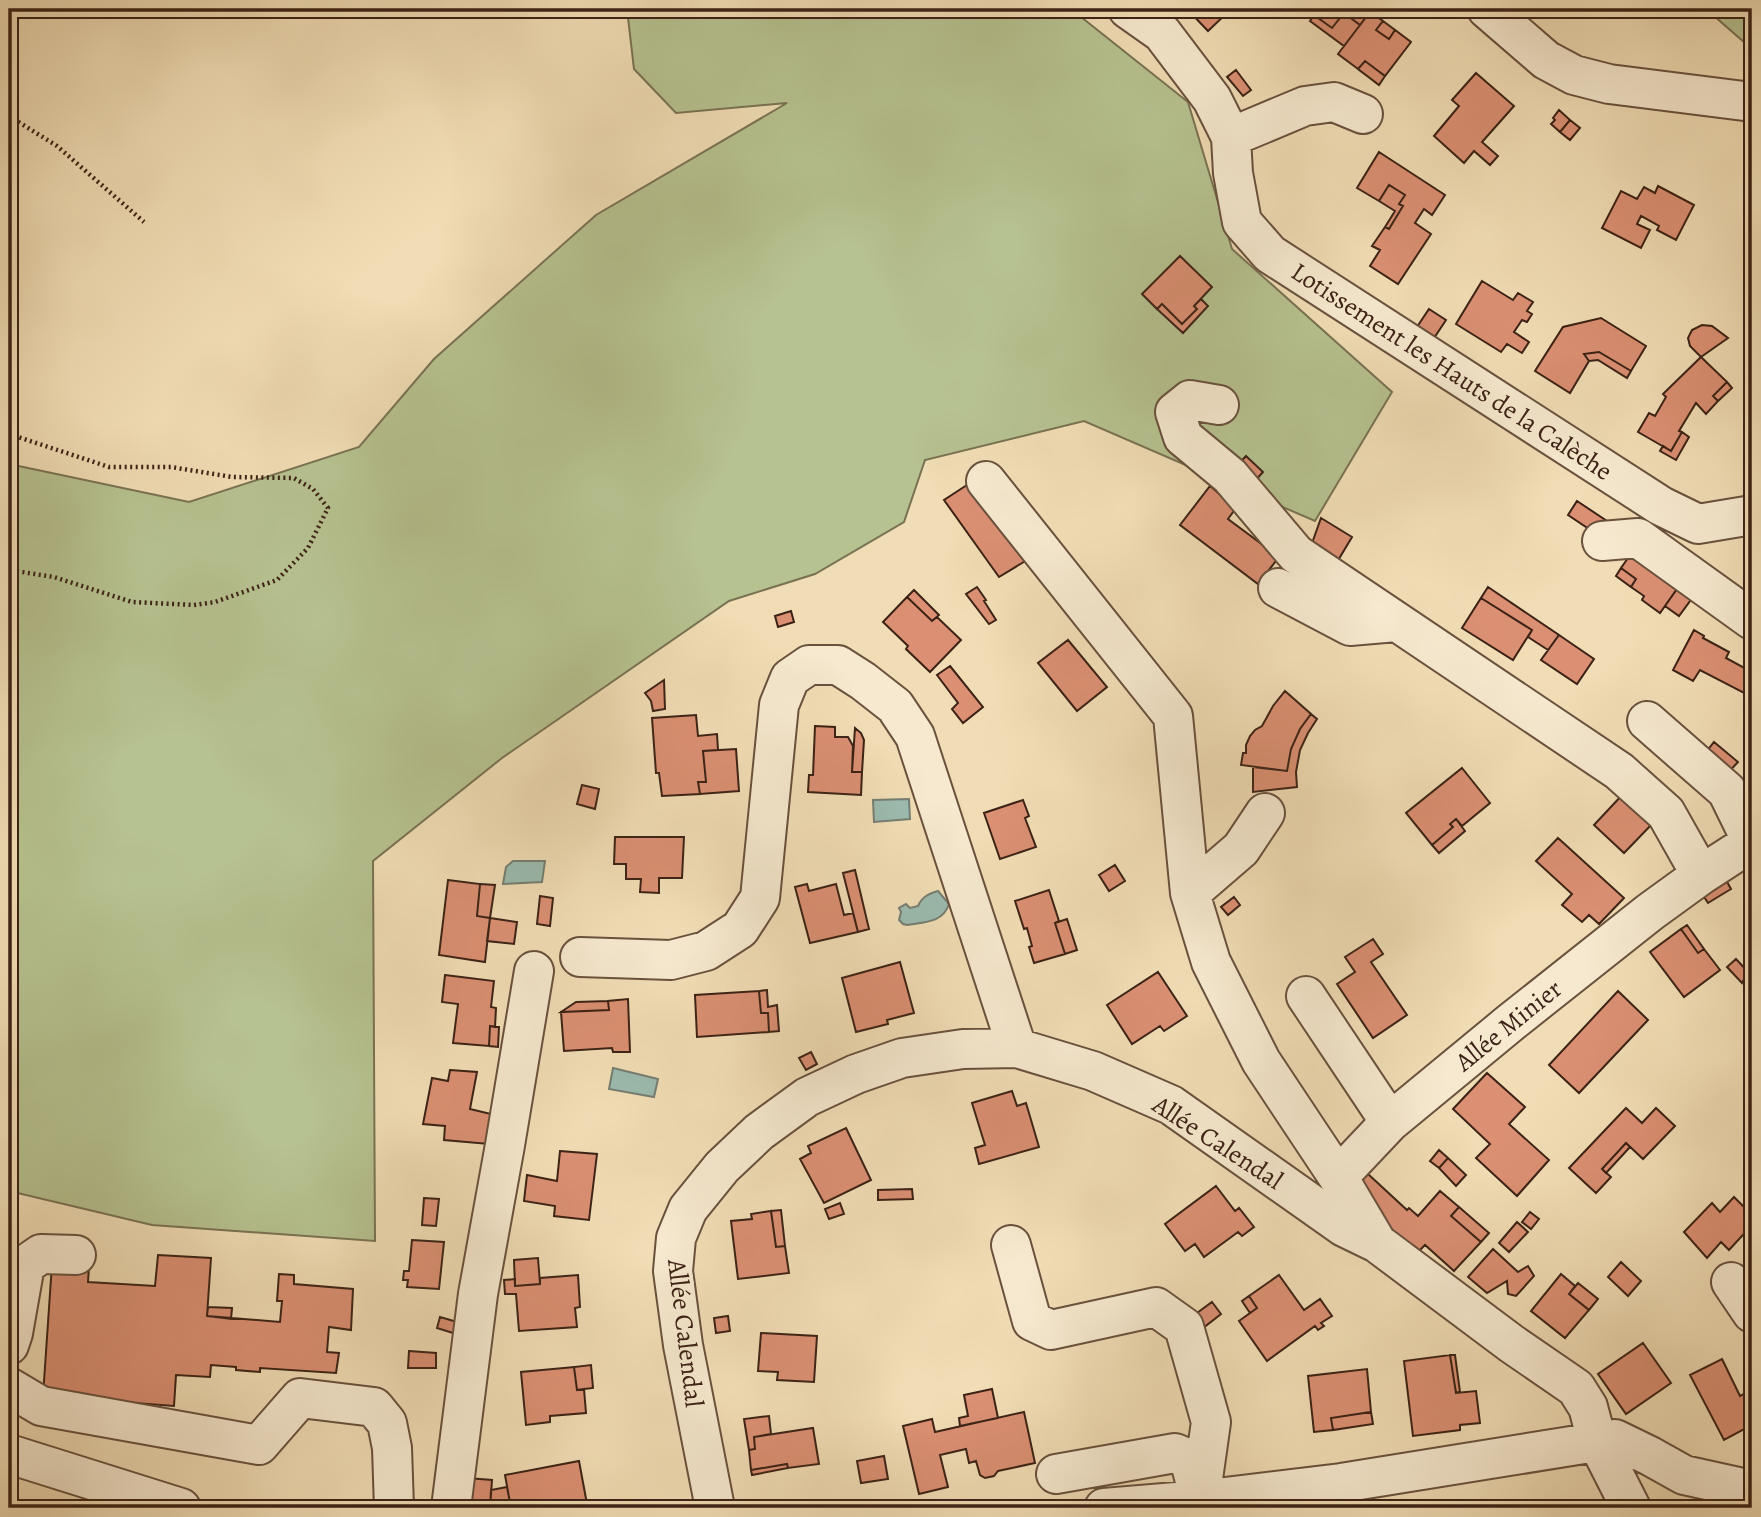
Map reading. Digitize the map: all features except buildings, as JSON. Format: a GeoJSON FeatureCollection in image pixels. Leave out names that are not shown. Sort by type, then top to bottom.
{"type":"FeatureCollection","features":[{"type":"Feature","properties":{"kind":"street","name":"Lotissement les Hauts de la Calèche"},"geometry":{"type":"LineString","coordinates":[[1128,9],[1162,33],[1212,99],[1231,137],[1233,173],[1242,222],[1270,254],[1661,506],[1698,524],[1752,515]]}},
{"type":"Feature","properties":{"kind":"street"},"geometry":{"type":"LineString","coordinates":[[1487,9],[1546,60],[1574,75],[1609,84],[1752,102]]}},
{"type":"Feature","properties":{"kind":"street"},"geometry":{"type":"LineString","coordinates":[[1231,137],[1305,106],[1334,102],[1363,114]]}},
{"type":"Feature","properties":{"kind":"street"},"geometry":{"type":"LineString","coordinates":[[1219,405],[1191,400],[1175,412],[1183,438],[1230,476],[1296,554],[1619,771],[1667,813],[1701,875]]}},
{"type":"Feature","properties":{"kind":"street"},"geometry":{"type":"LineString","coordinates":[[986,481],[1173,716],[1190,893],[1211,962],[1261,1061],[1338,1177],[1377,1243]]}},
{"type":"Feature","properties":{"kind":"street"},"geometry":{"type":"LineString","coordinates":[[1602,541],[1638,538],[1752,620]]}},
{"type":"Feature","properties":{"kind":"street"},"geometry":{"type":"LineString","coordinates":[[1278,588],[1350,626],[1396,622]]}},
{"type":"Feature","properties":{"kind":"street"},"geometry":{"type":"LineString","coordinates":[[580,957],[671,960],[706,951],[740,929],[760,898],[779,705],[790,678],[809,665],[838,665],[895,706],[915,736],[1017,1048]]}},
{"type":"Feature","properties":{"kind":"street"},"geometry":{"type":"LineString","coordinates":[[1647,721],[1727,790],[1752,842]]}},
{"type":"Feature","properties":{"kind":"street"},"geometry":{"type":"LineString","coordinates":[[1190,893],[1241,849],[1265,813]]}},
{"type":"Feature","properties":{"kind":"street","name":"Allée Minier"},"geometry":{"type":"LineString","coordinates":[[1338,1177],[1390,1122],[1612,942],[1701,875],[1752,842]]}},
{"type":"Feature","properties":{"kind":"street"},"geometry":{"type":"LineString","coordinates":[[451,1508],[478,1294],[534,971]]}},
{"type":"Feature","properties":{"kind":"street"},"geometry":{"type":"LineString","coordinates":[[1306,996],[1390,1122]]}},
{"type":"Feature","properties":{"kind":"street","name":"Allée Calendal"},"geometry":{"type":"LineString","coordinates":[[715,1508],[683,1345],[673,1271],[676,1238],[688,1209],[722,1167],[759,1132],[807,1097],[856,1074],[902,1058],[963,1049],[1017,1048],[1093,1071],[1171,1105],[1344,1227],[1377,1243],[1512,1344],[1576,1388],[1588,1407],[1597,1441],[1631,1508]]}},
{"type":"Feature","properties":{"kind":"street"},"geometry":{"type":"LineString","coordinates":[[1011,1245],[1032,1321],[1051,1330],[1156,1307],[1184,1327],[1211,1422],[1200,1504]]}},
{"type":"Feature","properties":{"kind":"street"},"geometry":{"type":"LineString","coordinates":[[9,1345],[24,1265],[41,1254],[76,1255]]}},
{"type":"Feature","properties":{"kind":"street"},"geometry":{"type":"LineString","coordinates":[[1731,1282],[1752,1313]]}},
{"type":"Feature","properties":{"kind":"street"},"geometry":{"type":"LineString","coordinates":[[9,1387],[41,1406],[259,1445],[300,1398],[374,1407],[387,1423],[392,1448],[394,1508]]}},
{"type":"Feature","properties":{"kind":"street"},"geometry":{"type":"LineString","coordinates":[[1104,1508],[1343,1496],[1615,1439],[1684,1475],[1752,1490]]}},
{"type":"Feature","properties":{"kind":"street"},"geometry":{"type":"LineString","coordinates":[[1056,1475],[1175,1453],[1189,1459],[1200,1504]]}},
{"type":"Feature","properties":{"kind":"street"},"geometry":{"type":"LineString","coordinates":[[9,1454],[181,1508]]}},
{"type":"Feature","properties":{"kind":"path"},"geometry":{"type":"LineString","coordinates":[[9,116],[57,146],[144,222]]}},
{"type":"Feature","properties":{"kind":"path"},"geometry":{"type":"LineString","coordinates":[[9,434],[109,467],[171,467],[232,477],[294,478],[313,488],[328,508],[308,548],[277,580],[215,602],[194,605],[132,602],[54,578],[9,570]]}},
{"type":"Feature","properties":{"kind":"green space"},"geometry":{"type":"Polygon","coordinates":[[[627,9],[1071,9],[1188,102],[1232,249],[1392,392],[1315,521],[1084,421],[925,460],[904,522],[815,574],[729,601],[502,758],[373,861],[375,1241],[152,1225],[9,1191],[9,464],[189,502],[359,447],[434,359],[596,215],[787,103],[676,113],[634,69],[627,9]]]}},
{"type":"Feature","properties":{"kind":"green space"},"geometry":{"type":"Polygon","coordinates":[[[1706,9],[1752,9],[1752,49],[1706,9]]]}},
{"type":"Feature","properties":{"kind":"shaded area"},"geometry":{"type":"Polygon","coordinates":[[[909,799],[910,819],[874,822],[873,800],[909,799]]]}},
{"type":"Feature","properties":{"kind":"shaded area"},"geometry":{"type":"Polygon","coordinates":[[[513,861],[545,861],[542,882],[503,884],[506,867],[513,861]]]}},
{"type":"Feature","properties":{"kind":"shaded area"},"geometry":{"type":"Polygon","coordinates":[[[938,891],[949,904],[938,918],[907,925],[899,920],[899,908],[906,904],[910,908],[918,906],[926,896],[938,891]]]}},
{"type":"Feature","properties":{"kind":"shaded area"},"geometry":{"type":"Polygon","coordinates":[[[613,1068],[658,1079],[654,1097],[609,1089],[613,1068]]]}}]}
